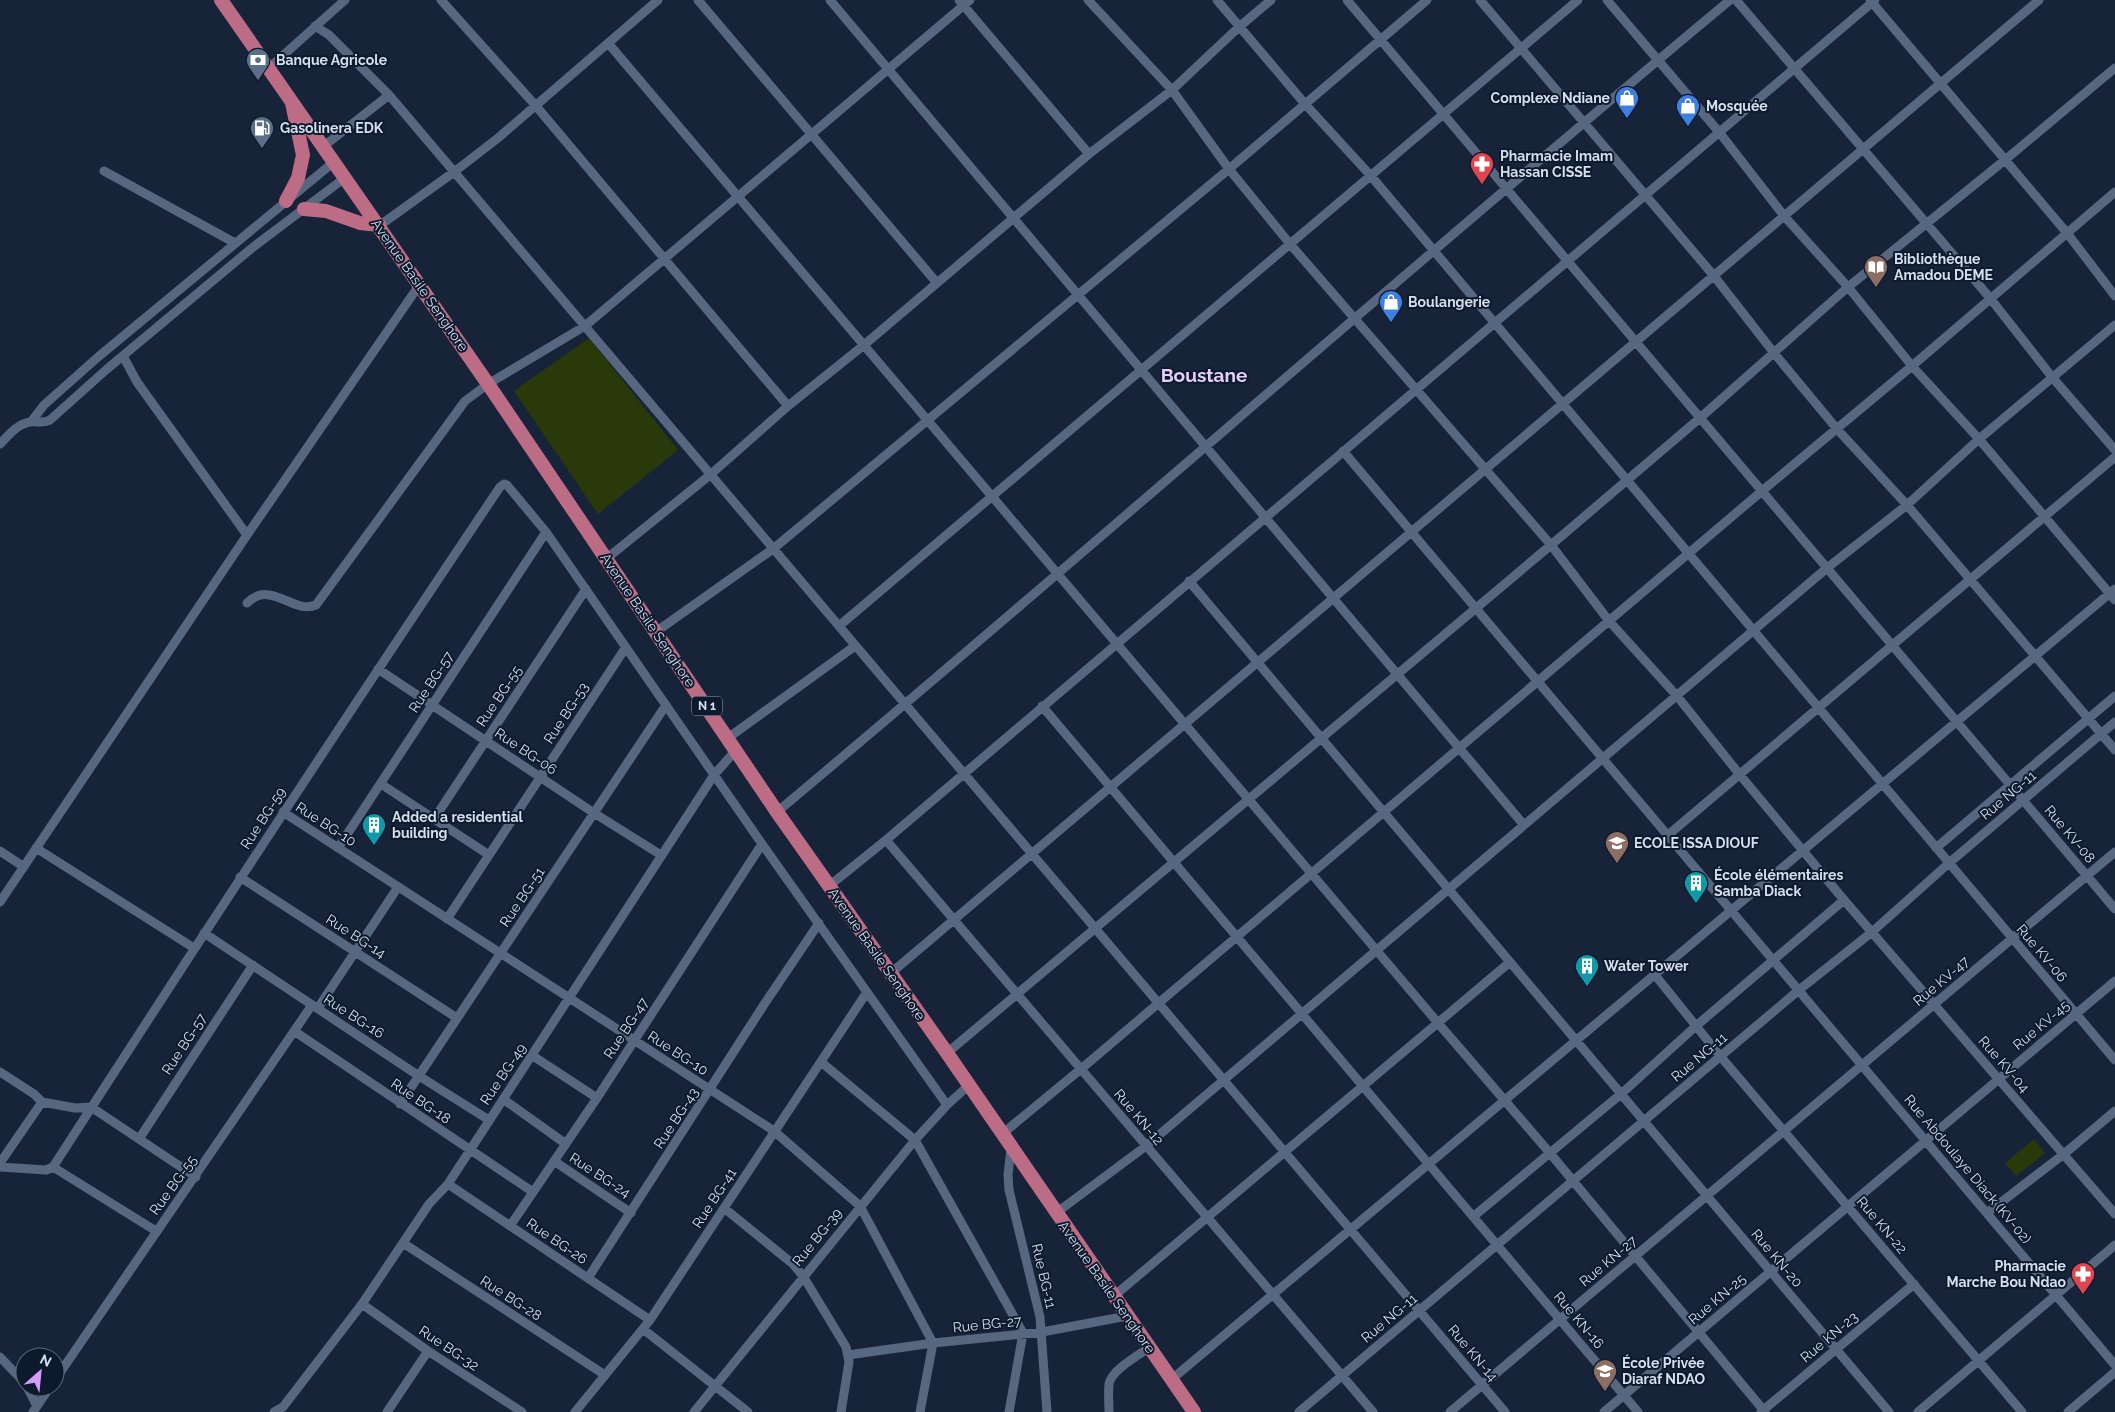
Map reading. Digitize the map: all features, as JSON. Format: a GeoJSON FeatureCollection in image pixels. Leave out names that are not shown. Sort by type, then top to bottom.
{"type":"FeatureCollection","features":[{"type":"Feature","properties":{"kind":"highway","name":"Avenue Basile Senghore"},"geometry":{"type":"LineString","coordinates":[[221,0],[420,284],[606,559],[657,631],[777,812],[947,1053],[1194,1412]]}},
{"type":"Feature","properties":{"kind":"highway"},"geometry":{"type":"LineString","coordinates":[[286,201],[298,178],[303,155],[292,100]]}},
{"type":"Feature","properties":{"kind":"highway"},"geometry":{"type":"LineString","coordinates":[[304,209],[326,211],[360,223],[379,226]]}},
{"type":"Feature","properties":{"kind":"street"},"geometry":{"type":"LineString","coordinates":[[269,68],[345,0]]}},
{"type":"Feature","properties":{"kind":"street"},"geometry":{"type":"LineString","coordinates":[[441,0],[536,106],[788,406]]}},
{"type":"Feature","properties":{"kind":"street"},"geometry":{"type":"LineString","coordinates":[[379,226],[454,172],[536,106],[658,0]]}},
{"type":"Feature","properties":{"kind":"street"},"geometry":{"type":"LineString","coordinates":[[698,0],[937,283]]}},
{"type":"Feature","properties":{"kind":"street"},"geometry":{"type":"LineString","coordinates":[[830,0],[1524,825]]}},
{"type":"Feature","properties":{"kind":"street","name":"Rue KV-04"},"geometry":{"type":"LineString","coordinates":[[1088,0],[1172,90],[1229,169],[1290,244],[1551,545],[1609,621],[1677,696],[1844,900],[2115,1214]]}},
{"type":"Feature","properties":{"kind":"street","name":"Rue KV-06"},"geometry":{"type":"LineString","coordinates":[[1217,0],[1238,28],[1371,176],[2115,1060]]}},
{"type":"Feature","properties":{"kind":"street"},"geometry":{"type":"LineString","coordinates":[[606,559],[710,475],[788,406],[864,345],[1089,154],[1172,90],[1271,0]]}},
{"type":"Feature","properties":{"kind":"street","name":"Rue KV-08"},"geometry":{"type":"LineString","coordinates":[[1347,0],[2115,909]]}},
{"type":"Feature","properties":{"kind":"street"},"geometry":{"type":"LineString","coordinates":[[657,631],[772,549],[929,421],[1427,0]]}},
{"type":"Feature","properties":{"kind":"street"},"geometry":{"type":"LineString","coordinates":[[1480,0],[1714,276],[1837,430],[1907,505],[2115,750]]}},
{"type":"Feature","properties":{"kind":"street"},"geometry":{"type":"LineString","coordinates":[[839,626],[1578,0]]}},
{"type":"Feature","properties":{"kind":"street"},"geometry":{"type":"LineString","coordinates":[[1172,1379],[2035,656],[2113,594],[2044,517],[1979,439],[1912,366],[1848,287],[1785,217],[1719,132],[1607,0]]}},
{"type":"Feature","properties":{"kind":"street"},"geometry":{"type":"LineString","coordinates":[[777,812],[906,705],[1205,446],[1730,0]]}},
{"type":"Feature","properties":{"kind":"street"},"geometry":{"type":"LineString","coordinates":[[1736,0],[1928,224],[1990,298],[2052,377],[2115,450]]}},
{"type":"Feature","properties":{"kind":"street"},"geometry":{"type":"LineString","coordinates":[[891,973],[2039,0]]}},
{"type":"Feature","properties":{"kind":"street"},"geometry":{"type":"LineString","coordinates":[[829,886],[886,840],[1872,1],[2067,233],[2115,296]]}},
{"type":"Feature","properties":{"kind":"street"},"geometry":{"type":"LineString","coordinates":[[247,602],[254,596],[263,593],[306,606],[316,605],[465,401],[488,384],[585,326],[888,69],[964,2],[1089,154]]}},
{"type":"Feature","properties":{"kind":"street","name":"Rue KN-14"},"geometry":{"type":"LineString","coordinates":[[315,26],[329,35],[389,95],[1505,1412]]}},
{"type":"Feature","properties":{"kind":"street"},"geometry":{"type":"LineString","coordinates":[[608,43],[1311,874],[1549,1152],[1763,1411]]}},
{"type":"Feature","properties":{"kind":"street"},"geometry":{"type":"LineString","coordinates":[[947,1053],[1551,545],[1700,418],[1848,287],[1928,224],[2115,68]]}},
{"type":"Feature","properties":{"kind":"street"},"geometry":{"type":"LineString","coordinates":[[324,146],[389,95]]}},
{"type":"Feature","properties":{"kind":"street"},"geometry":{"type":"LineString","coordinates":[[31,422],[44,405],[98,357],[335,161]]}},
{"type":"Feature","properties":{"kind":"street"},"geometry":{"type":"LineString","coordinates":[[104,171],[235,243]]}},
{"type":"Feature","properties":{"kind":"street"},"geometry":{"type":"LineString","coordinates":[[0,444],[19,426],[31,422],[44,423],[50,420],[252,248],[346,177]]}},
{"type":"Feature","properties":{"kind":"street"},"geometry":{"type":"LineString","coordinates":[[1002,1134],[1762,491],[1837,430],[2115,192]]}},
{"type":"Feature","properties":{"kind":"street"},"geometry":{"type":"LineString","coordinates":[[0,902],[247,534],[420,284]]}},
{"type":"Feature","properties":{"kind":"street"},"geometry":{"type":"LineString","coordinates":[[1056,1213],[1146,1146],[1827,568],[1907,505],[1979,439],[2115,325]]}},
{"type":"Feature","properties":{"kind":"street"},"geometry":{"type":"LineString","coordinates":[[123,356],[137,382],[247,534]]}},
{"type":"Feature","properties":{"kind":"street","name":"Rue Abdoulaye Diack (KV-02)"},"geometry":{"type":"LineString","coordinates":[[1343,451],[2115,1365]]}},
{"type":"Feature","properties":{"kind":"street"},"geometry":{"type":"LineString","coordinates":[[1668,836],[2115,457]]}},
{"type":"Feature","properties":{"kind":"street","name":"Rue BG-59"},"geometry":{"type":"LineString","coordinates":[[53,1167],[240,877],[500,487],[504,484],[507,485],[546,532]]}},
{"type":"Feature","properties":{"kind":"street"},"geometry":{"type":"LineString","coordinates":[[546,532],[762,844],[947,1105]]}},
{"type":"Feature","properties":{"kind":"street","name":"Rue BG-57"},"geometry":{"type":"LineString","coordinates":[[338,848],[546,532]]}},
{"type":"Feature","properties":{"kind":"street","name":"Rue KN-20"},"geometry":{"type":"LineString","coordinates":[[1189,581],[1889,1412]]}},
{"type":"Feature","properties":{"kind":"street","name":"Rue BG-55"},"geometry":{"type":"LineString","coordinates":[[434,819],[586,589]]}},
{"type":"Feature","properties":{"kind":"street"},"geometry":{"type":"LineString","coordinates":[[728,738],[855,646]]}},
{"type":"Feature","properties":{"kind":"street","name":"Rue BG-53"},"geometry":{"type":"LineString","coordinates":[[447,919],[626,647]]}},
{"type":"Feature","properties":{"kind":"street","name":"Rue BG-06"},"geometry":{"type":"LineString","coordinates":[[378,669],[594,813],[661,855]]}},
{"type":"Feature","properties":{"kind":"street"},"geometry":{"type":"LineString","coordinates":[[1936,848],[2115,696]]}},
{"type":"Feature","properties":{"kind":"street","name":"Rue BG-51"},"geometry":{"type":"LineString","coordinates":[[400,1104],[666,705]]}},
{"type":"Feature","properties":{"kind":"street","name":"Rue KN-16"},"geometry":{"type":"LineString","coordinates":[[1042,706],[1638,1412]]}},
{"type":"Feature","properties":{"kind":"street","name":"Rue NG-11"},"geometry":{"type":"LineString","coordinates":[[1300,1412],[1799,990],[1872,932],[2115,722]]}},
{"type":"Feature","properties":{"kind":"street","name":"Rue BG-49"},"geometry":{"type":"LineString","coordinates":[[286,1410],[362,1304],[429,1204],[448,1184],[714,774],[736,750]]}},
{"type":"Feature","properties":{"kind":"street"},"geometry":{"type":"LineString","coordinates":[[381,784],[489,855]]}},
{"type":"Feature","properties":{"kind":"street","name":"Rue BG-10"},"geometry":{"type":"LineString","coordinates":[[283,812],[774,1132],[860,1206],[933,1343]]}},
{"type":"Feature","properties":{"kind":"street","name":"Rue KN-12"},"geometry":{"type":"LineString","coordinates":[[886,840],[1372,1412]]}},
{"type":"Feature","properties":{"kind":"street","name":"Rue BG-47"},"geometry":{"type":"LineString","coordinates":[[510,1226],[635,1041],[762,844]]}},
{"type":"Feature","properties":{"kind":"street"},"geometry":{"type":"LineString","coordinates":[[36,848],[194,948]]}},
{"type":"Feature","properties":{"kind":"street"},"geometry":{"type":"LineString","coordinates":[[0,851],[24,867]]}},
{"type":"Feature","properties":{"kind":"street","name":"Rue KV-47"},"geometry":{"type":"LineString","coordinates":[[1784,1131],[2115,852]]}},
{"type":"Feature","properties":{"kind":"street","name":"Rue BG-14"},"geometry":{"type":"LineString","coordinates":[[240,877],[457,1018]]}},
{"type":"Feature","properties":{"kind":"street","name":"Rue BG-55"},"geometry":{"type":"LineString","coordinates":[[65,1365],[294,1031],[355,952],[398,887]]}},
{"type":"Feature","properties":{"kind":"street"},"geometry":{"type":"LineString","coordinates":[[1474,1216],[1621,1094],[1773,959],[1844,900]]}},
{"type":"Feature","properties":{"kind":"street","name":"Rue BG-43"},"geometry":{"type":"LineString","coordinates":[[588,1278],[711,1090],[765,1003],[819,923]]}},
{"type":"Feature","properties":{"kind":"street","name":"Rue BG-16"},"geometry":{"type":"LineString","coordinates":[[204,932],[419,1076],[489,1120]]}},
{"type":"Feature","properties":{"kind":"street"},"geometry":{"type":"LineString","coordinates":[[1114,1296],[1510,962]]}},
{"type":"Feature","properties":{"kind":"street","name":"Rue BG-57"},"geometry":{"type":"LineString","coordinates":[[139,1139],[253,965]]}},
{"type":"Feature","properties":{"kind":"street","name":"Rue KN-22"},"geometry":{"type":"LineString","coordinates":[[1655,974],[1721,1056],[2022,1412]]}},
{"type":"Feature","properties":{"kind":"street","name":"Rue KV-45"},"geometry":{"type":"LineString","coordinates":[[1848,1206],[2115,981]]}},
{"type":"Feature","properties":{"kind":"street","name":"Rue BG-41"},"geometry":{"type":"LineString","coordinates":[[575,1412],[650,1320],[867,992]]}},
{"type":"Feature","properties":{"kind":"street","name":"Rue BG-18"},"geometry":{"type":"LineString","coordinates":[[294,1031],[533,1192]]}},
{"type":"Feature","properties":{"kind":"street"},"geometry":{"type":"LineString","coordinates":[[532,1056],[597,1098]]}},
{"type":"Feature","properties":{"kind":"street"},"geometry":{"type":"LineString","coordinates":[[822,1062],[915,1140],[1022,1333],[1009,1412]]}},
{"type":"Feature","properties":{"kind":"street"},"geometry":{"type":"LineString","coordinates":[[0,1072],[34,1094],[42,1102],[74,1108],[92,1107],[196,1176]]}},
{"type":"Feature","properties":{"kind":"street","name":"Rue BG-39"},"geometry":{"type":"LineString","coordinates":[[694,1412],[915,1140],[947,1105],[969,1086]]}},
{"type":"Feature","properties":{"kind":"street"},"geometry":{"type":"LineString","coordinates":[[503,1100],[566,1144]]}},
{"type":"Feature","properties":{"kind":"street"},"geometry":{"type":"LineString","coordinates":[[0,1163],[42,1102]]}},
{"type":"Feature","properties":{"kind":"street"},"geometry":{"type":"LineString","coordinates":[[1987,1213],[2064,1154],[2115,1111]]}},
{"type":"Feature","properties":{"kind":"street","name":"Rue KN-27"},"geometry":{"type":"LineString","coordinates":[[1450,1412],[1784,1131]]}},
{"type":"Feature","properties":{"kind":"street","name":"Rue BG-11"},"geometry":{"type":"LineString","coordinates":[[1011,1148],[1008,1174],[1009,1190],[1040,1317],[1047,1412]]}},
{"type":"Feature","properties":{"kind":"street","name":"Rue BG-24"},"geometry":{"type":"LineString","coordinates":[[554,1161],[631,1213]]}},
{"type":"Feature","properties":{"kind":"street"},"geometry":{"type":"LineString","coordinates":[[0,1167],[46,1170],[53,1167],[156,1231]]}},
{"type":"Feature","properties":{"kind":"street","name":"Rue BG-26"},"geometry":{"type":"LineString","coordinates":[[448,1184],[650,1320]]}},
{"type":"Feature","properties":{"kind":"street","name":"Rue KN-25"},"geometry":{"type":"LineString","coordinates":[[1604,1412],[1848,1206]]}},
{"type":"Feature","properties":{"kind":"street"},"geometry":{"type":"LineString","coordinates":[[724,1208],[792,1264],[803,1276],[837,1331],[848,1355],[841,1412]]}},
{"type":"Feature","properties":{"kind":"street","name":"Rue BG-28"},"geometry":{"type":"LineString","coordinates":[[403,1243],[605,1375]]}},
{"type":"Feature","properties":{"kind":"street"},"geometry":{"type":"LineString","coordinates":[[1918,1412],[2115,1245]]}},
{"type":"Feature","properties":{"kind":"street","name":"Rue KN-23"},"geometry":{"type":"LineString","coordinates":[[1763,1411],[1914,1284]]}},
{"type":"Feature","properties":{"kind":"street","name":"Rue BG-32"},"geometry":{"type":"LineString","coordinates":[[362,1304],[428,1351],[522,1412]]}},
{"type":"Feature","properties":{"kind":"street","name":"Rue BG-27"},"geometry":{"type":"LineString","coordinates":[[848,1355],[933,1343],[1042,1332],[1127,1316]]}},
{"type":"Feature","properties":{"kind":"street"},"geometry":{"type":"LineString","coordinates":[[643,1329],[748,1412]]}},
{"type":"Feature","properties":{"kind":"street"},"geometry":{"type":"LineString","coordinates":[[920,1412],[933,1343]]}},
{"type":"Feature","properties":{"kind":"street"},"geometry":{"type":"LineString","coordinates":[[1109,1412],[1111,1378],[1115,1372],[1150,1347]]}},
{"type":"Feature","properties":{"kind":"street"},"geometry":{"type":"LineString","coordinates":[[387,1412],[428,1351]]}},
{"type":"Feature","properties":{"kind":"street"},"geometry":{"type":"LineString","coordinates":[[0,1357],[15,1373]]}},
{"type":"Feature","properties":{"kind":"street"},"geometry":{"type":"LineString","coordinates":[[2068,1412],[2115,1372]]}},
{"type":"Feature","properties":{"kind":"street"},"geometry":{"type":"LineString","coordinates":[[30,1397],[35,1409]]}},
{"type":"Feature","properties":{"kind":"street"},"geometry":{"type":"LineString","coordinates":[[35,1409],[43,1397]]}},
{"type":"Feature","properties":{"kind":"street"},"geometry":{"type":"LineString","coordinates":[[274,1412],[286,1410]]}},
{"type":"Feature","properties":{"kind":"green space"},"geometry":{"type":"Polygon","coordinates":[[[589,338],[678,450],[598,514],[514,391],[589,338]]]}},
{"type":"Feature","properties":{"kind":"green space"},"geometry":{"type":"Polygon","coordinates":[[[2034,1139],[2045,1153],[2016,1176],[2005,1163],[2034,1139]]]}},
{"type":"Feature","properties":{"kind":"place","name":"Banque Agricole"},"geometry":{"type":"Point","coordinates":[258,81]}},
{"type":"Feature","properties":{"kind":"place","name":"Complexe Ndiane"},"geometry":{"type":"Point","coordinates":[1627,119]}},
{"type":"Feature","properties":{"kind":"place","name":"Mosquée"},"geometry":{"type":"Point","coordinates":[1688,127]}},
{"type":"Feature","properties":{"kind":"place","name":"Gasolinera EDK"},"geometry":{"type":"Point","coordinates":[262,149]}},
{"type":"Feature","properties":{"kind":"place","name":"Pharmacie Imam Hassan CISSE"},"geometry":{"type":"Point","coordinates":[1482,185]}},
{"type":"Feature","properties":{"kind":"place","name":"Bibliothèque Amadou DEME"},"geometry":{"type":"Point","coordinates":[1876,288]}},
{"type":"Feature","properties":{"kind":"place","name":"Boulangerie"},"geometry":{"type":"Point","coordinates":[1391,323]}},
{"type":"Feature","properties":{"kind":"place","name":"Added a residential building"},"geometry":{"type":"Point","coordinates":[374,846]}},
{"type":"Feature","properties":{"kind":"place","name":"ECOLE ISSA DIOUF"},"geometry":{"type":"Point","coordinates":[1617,864]}},
{"type":"Feature","properties":{"kind":"place","name":"École élémentaires Samba Diack"},"geometry":{"type":"Point","coordinates":[1696,904]}},
{"type":"Feature","properties":{"kind":"place","name":"Water Tower"},"geometry":{"type":"Point","coordinates":[1587,987]}},
{"type":"Feature","properties":{"kind":"place","name":"Pharmacie Marche Bou Ndao"},"geometry":{"type":"Point","coordinates":[2083,1295]}},
{"type":"Feature","properties":{"kind":"place","name":"École Privée Diaraf NDAO"},"geometry":{"type":"Point","coordinates":[1605,1392]}},
{"type":"Feature","properties":{"kind":"district","name":"Boustane"},"geometry":{"type":"Point","coordinates":[1204,375]}}]}
